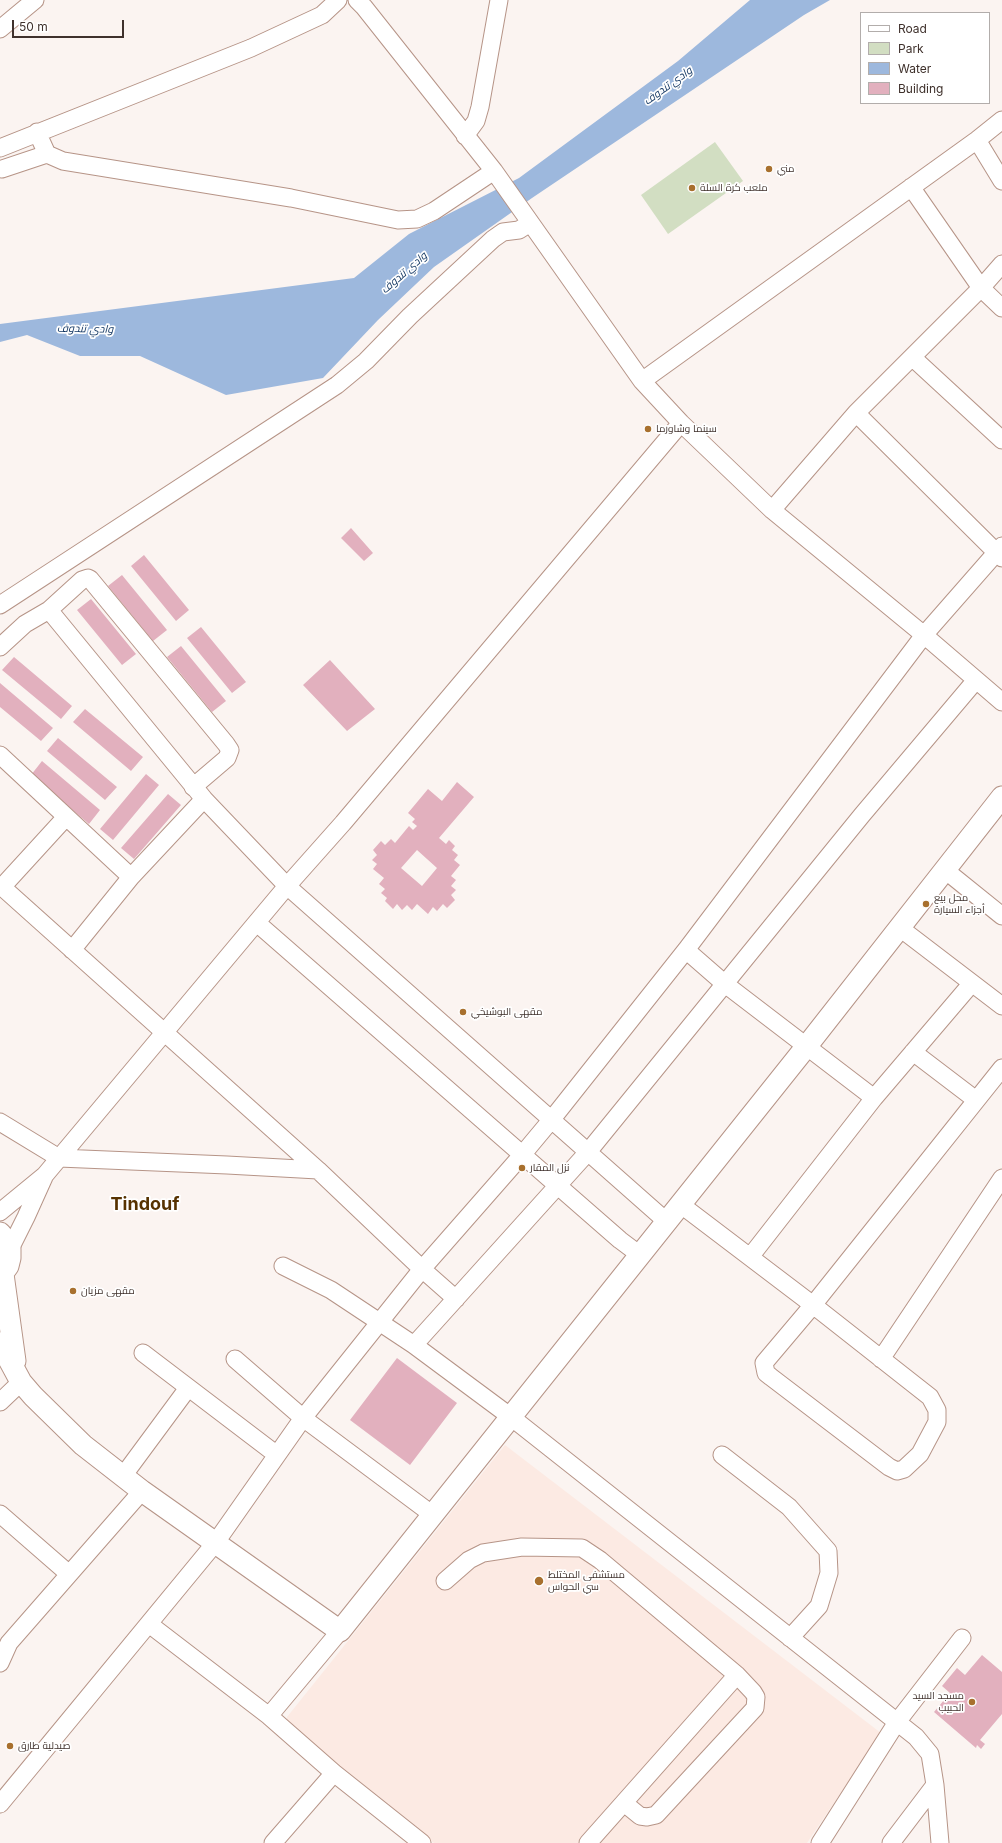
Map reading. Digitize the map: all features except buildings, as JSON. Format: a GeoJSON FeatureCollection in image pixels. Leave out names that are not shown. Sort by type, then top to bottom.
{"type":"FeatureCollection","features":[{"type":"Feature","properties":{"kind":"main road"},"geometry":{"type":"LineString","coordinates":[[0,1343],[19,1377],[33,1396],[84,1445],[142,1491],[340,1631],[806,1047],[1002,797]]}},
{"type":"Feature","properties":{"kind":"main road"},"geometry":{"type":"LineString","coordinates":[[5,1241],[10,1258],[2,1276],[19,1377]]}},
{"type":"Feature","properties":{"kind":"street"},"geometry":{"type":"LineString","coordinates":[[0,29],[35,0]]}},
{"type":"Feature","properties":{"kind":"street"},"geometry":{"type":"LineString","coordinates":[[0,148],[251,48],[322,15],[338,0]]}},
{"type":"Feature","properties":{"kind":"street"},"geometry":{"type":"LineString","coordinates":[[465,136],[476,121],[480,106],[500,0]]}},
{"type":"Feature","properties":{"kind":"street"},"geometry":{"type":"LineString","coordinates":[[364,2],[465,136],[494,171],[642,381],[681,423],[772,510],[924,635],[1002,702]]}},
{"type":"Feature","properties":{"kind":"street"},"geometry":{"type":"LineString","coordinates":[[642,381],[977,140],[1002,120]]}},
{"type":"Feature","properties":{"kind":"street"},"geometry":{"type":"LineString","coordinates":[[38,132],[47,154]]}},
{"type":"Feature","properties":{"kind":"street"},"geometry":{"type":"LineString","coordinates":[[977,140],[1002,181]]}},
{"type":"Feature","properties":{"kind":"street"},"geometry":{"type":"LineString","coordinates":[[1,167],[47,154],[63,161],[291,198],[398,220],[417,219],[434,211],[494,171]]}},
{"type":"Feature","properties":{"kind":"street"},"geometry":{"type":"LineString","coordinates":[[911,187],[981,288],[1002,308]]}},
{"type":"Feature","properties":{"kind":"street"},"geometry":{"type":"LineString","coordinates":[[0,605],[337,385],[366,361],[410,316],[493,239],[503,232],[519,230],[530,223]]}},
{"type":"Feature","properties":{"kind":"street"},"geometry":{"type":"LineString","coordinates":[[772,510],[856,413],[981,288],[1002,264]]}},
{"type":"Feature","properties":{"kind":"street"},"geometry":{"type":"LineString","coordinates":[[912,357],[1002,440]]}},
{"type":"Feature","properties":{"kind":"street"},"geometry":{"type":"LineString","coordinates":[[0,1804],[216,1542],[303,1418],[380,1321],[552,1119],[686,950],[924,635],[1000,552],[856,413]]}},
{"type":"Feature","properties":{"kind":"street"},"geometry":{"type":"LineString","coordinates":[[0,1212],[45,1175],[165,1034],[287,886],[343,823],[681,423]]}},
{"type":"Feature","properties":{"kind":"street"},"geometry":{"type":"LineString","coordinates":[[0,647],[25,624],[49,610],[82,580],[88,578],[230,750],[227,758],[72,950]]}},
{"type":"Feature","properties":{"kind":"street"},"geometry":{"type":"LineString","coordinates":[[49,610],[199,793],[287,886],[666,1221]]}},
{"type":"Feature","properties":{"kind":"street"},"geometry":{"type":"LineString","coordinates":[[414,1345],[559,1186],[588,1152],[857,820],[976,680]]}},
{"type":"Feature","properties":{"kind":"street"},"geometry":{"type":"LineString","coordinates":[[0,755],[131,876]]}},
{"type":"Feature","properties":{"kind":"street"},"geometry":{"type":"LineString","coordinates":[[66,817],[1,886],[318,1170],[422,1270],[456,1299]]}},
{"type":"Feature","properties":{"kind":"street"},"geometry":{"type":"LineString","coordinates":[[945,870],[1002,916]]}},
{"type":"Feature","properties":{"kind":"street"},"geometry":{"type":"LineString","coordinates":[[256,923],[620,1240],[640,1255]]}},
{"type":"Feature","properties":{"kind":"street"},"geometry":{"type":"LineString","coordinates":[[900,928],[1002,1006]]}},
{"type":"Feature","properties":{"kind":"street"},"geometry":{"type":"LineString","coordinates":[[686,950],[725,984],[874,1098]]}},
{"type":"Feature","properties":{"kind":"street"},"geometry":{"type":"LineString","coordinates":[[750,1257],[874,1098],[972,983]]}},
{"type":"Feature","properties":{"kind":"street"},"geometry":{"type":"LineString","coordinates":[[913,1052],[976,1100]]}},
{"type":"Feature","properties":{"kind":"street"},"geometry":{"type":"LineString","coordinates":[[680,1204],[813,1305],[930,1397],[937,1410],[937,1422],[920,1454],[904,1469],[896,1471],[771,1377],[764,1368],[764,1363],[813,1305],[1002,1068]]}},
{"type":"Feature","properties":{"kind":"street"},"geometry":{"type":"LineString","coordinates":[[0,1122],[59,1158],[318,1170]]}},
{"type":"Feature","properties":{"kind":"street"},"geometry":{"type":"LineString","coordinates":[[5,1241],[26,1217],[45,1175]]}},
{"type":"Feature","properties":{"kind":"street"},"geometry":{"type":"LineString","coordinates":[[881,1359],[1002,1178]]}},
{"type":"Feature","properties":{"kind":"street"},"geometry":{"type":"LineString","coordinates":[[283,1266],[331,1290],[380,1321],[511,1417],[916,1737],[930,1754],[935,1785],[940,1843]]}},
{"type":"Feature","properties":{"kind":"street"},"geometry":{"type":"LineString","coordinates":[[143,1353],[277,1455]]}},
{"type":"Feature","properties":{"kind":"street"},"geometry":{"type":"LineString","coordinates":[[235,1359],[303,1418],[433,1515]]}},
{"type":"Feature","properties":{"kind":"street"},"geometry":{"type":"LineString","coordinates":[[0,1402],[19,1377]]}},
{"type":"Feature","properties":{"kind":"street"},"geometry":{"type":"LineString","coordinates":[[123,1476],[188,1388]]}},
{"type":"Feature","properties":{"kind":"street"},"geometry":{"type":"LineString","coordinates":[[722,1455],[789,1507],[828,1551],[829,1573],[819,1606],[790,1638]]}},
{"type":"Feature","properties":{"kind":"street"},"geometry":{"type":"LineString","coordinates":[[0,1662],[9,1643],[142,1491]]}},
{"type":"Feature","properties":{"kind":"street"},"geometry":{"type":"LineString","coordinates":[[0,1514],[69,1574]]}},
{"type":"Feature","properties":{"kind":"street"},"geometry":{"type":"LineString","coordinates":[[445,1581],[469,1560],[483,1554],[522,1547],[582,1548],[600,1560],[737,1675],[756,1697],[755,1708],[656,1815],[646,1818],[640,1816],[624,1803]]}},
{"type":"Feature","properties":{"kind":"street"},"geometry":{"type":"LineString","coordinates":[[149,1624],[269,1716],[334,1773],[422,1843]]}},
{"type":"Feature","properties":{"kind":"street"},"geometry":{"type":"LineString","coordinates":[[269,1716],[340,1631]]}},
{"type":"Feature","properties":{"kind":"street"},"geometry":{"type":"LineString","coordinates":[[820,1843],[897,1722],[962,1638]]}},
{"type":"Feature","properties":{"kind":"street"},"geometry":{"type":"LineString","coordinates":[[588,1843],[737,1675]]}},
{"type":"Feature","properties":{"kind":"street"},"geometry":{"type":"LineString","coordinates":[[273,1843],[334,1773]]}},
{"type":"Feature","properties":{"kind":"street"},"geometry":{"type":"LineString","coordinates":[[891,1843],[935,1785]]}},
{"type":"Feature","properties":{"kind":"shaded area","name":"مستشفى المختلط سي الحواس"},"geometry":{"type":"Polygon","coordinates":[[[505,1445],[881,1733],[807,1843],[434,1843],[287,1725],[287,1717],[505,1445]]]}},
{"type":"Feature","properties":{"kind":"green space","name":"ملعب كرة السلة"},"geometry":{"type":"Polygon","coordinates":[[[715,142],[743,181],[668,234],[641,195],[715,142]]]}},
{"type":"Feature","properties":{"kind":"water","name":"وادي تندوف"},"geometry":{"type":"Polygon","coordinates":[[[750,0],[830,0],[804,15],[532,198],[434,267],[378,320],[323,378],[226,395],[140,356],[80,356],[27,335],[0,342],[0,324],[354,278],[409,234],[519,178],[678,61],[750,0]]]}},
{"type":"Feature","properties":{"kind":"place","name":"مني"},"geometry":{"type":"Point","coordinates":[769,169]}},
{"type":"Feature","properties":{"kind":"place","name":"ملعب كرة السلة"},"geometry":{"type":"Point","coordinates":[692,188]}},
{"type":"Feature","properties":{"kind":"place","name":"سينما وشاورما"},"geometry":{"type":"Point","coordinates":[648,429]}},
{"type":"Feature","properties":{"kind":"place","name":"محل بيع أجزاء السيارة"},"geometry":{"type":"Point","coordinates":[926,904]}},
{"type":"Feature","properties":{"kind":"place","name":"مقهى البوشيخي"},"geometry":{"type":"Point","coordinates":[463,1012]}},
{"type":"Feature","properties":{"kind":"place","name":"نزل المقار"},"geometry":{"type":"Point","coordinates":[522,1168]}},
{"type":"Feature","properties":{"kind":"place","name":"مقهى مزيان"},"geometry":{"type":"Point","coordinates":[73,1291]}},
{"type":"Feature","properties":{"kind":"place","name":"مستشفى المختلط سي الحواس"},"geometry":{"type":"Point","coordinates":[539,1581]}},
{"type":"Feature","properties":{"kind":"place","name":"مسجد السيد الحبيب"},"geometry":{"type":"Point","coordinates":[972,1702]}},
{"type":"Feature","properties":{"kind":"place","name":"صيدلية طارق"},"geometry":{"type":"Point","coordinates":[10,1746]}},
{"type":"Feature","properties":{"kind":"district","name":"Tindouf"},"geometry":{"type":"Point","coordinates":[145,1205]}}]}
